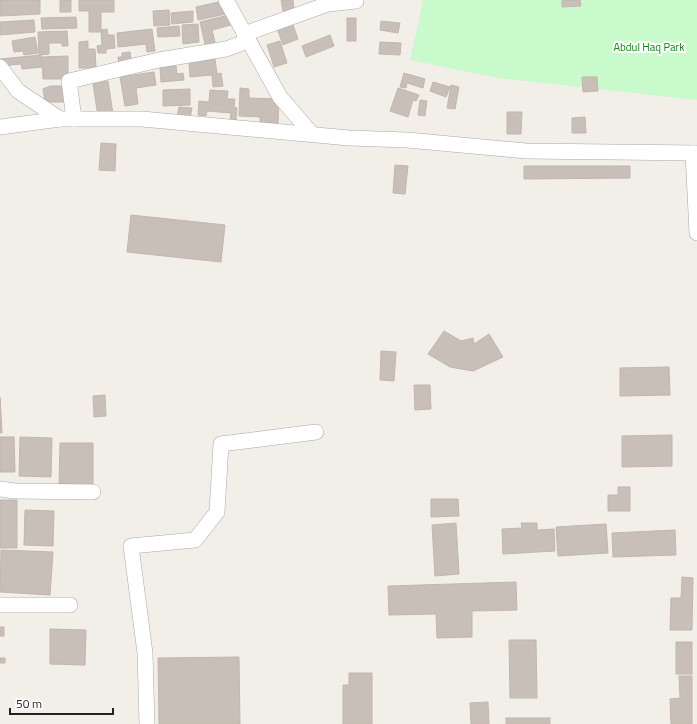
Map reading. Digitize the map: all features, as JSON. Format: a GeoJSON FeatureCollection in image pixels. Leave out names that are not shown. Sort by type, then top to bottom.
{"type":"FeatureCollection","features":[{"type":"Feature","properties":{"kind":"street"},"geometry":{"type":"LineString","coordinates":[[226,0],[280,97],[312,134]]}},
{"type":"Feature","properties":{"kind":"street"},"geometry":{"type":"LineString","coordinates":[[67,119],[69,81],[159,60],[226,49],[246,37],[328,4],[356,1]]}},
{"type":"Feature","properties":{"kind":"street"},"geometry":{"type":"LineString","coordinates":[[0,67],[18,91],[67,119]]}},
{"type":"Feature","properties":{"kind":"street"},"geometry":{"type":"LineString","coordinates":[[0,127],[67,119],[142,119],[349,138],[407,140],[526,151],[695,153],[697,233]]}},
{"type":"Feature","properties":{"kind":"street"},"geometry":{"type":"LineString","coordinates":[[147,724],[145,653],[131,546],[194,540],[217,512],[221,444],[316,432]]}},
{"type":"Feature","properties":{"kind":"street"},"geometry":{"type":"LineString","coordinates":[[0,489],[15,491],[93,492]]}},
{"type":"Feature","properties":{"kind":"street"},"geometry":{"type":"LineString","coordinates":[[0,605],[70,605]]}},
{"type":"Feature","properties":{"kind":"green space","name":"Abdul Haq Park"},"geometry":{"type":"Polygon","coordinates":[[[423,0],[697,0],[697,100],[498,78],[410,60],[423,0]]]}},
{"type":"Feature","properties":{"kind":"building"},"geometry":{"type":"Polygon","coordinates":[[[0,0],[40,0],[40,14],[0,16],[0,0]]]}},
{"type":"Feature","properties":{"kind":"building"},"geometry":{"type":"Polygon","coordinates":[[[60,0],[71,0],[71,12],[60,12],[60,0]]]}},
{"type":"Feature","properties":{"kind":"building"},"geometry":{"type":"Polygon","coordinates":[[[79,0],[114,0],[114,12],[101,12],[101,32],[89,32],[89,11],[79,11],[79,0]]]}},
{"type":"Feature","properties":{"kind":"building"},"geometry":{"type":"Polygon","coordinates":[[[281,0],[293,0],[294,10],[283,11],[281,0]]]}},
{"type":"Feature","properties":{"kind":"building"},"geometry":{"type":"Polygon","coordinates":[[[562,0],[580,0],[581,6],[562,7],[562,0]]]}},
{"type":"Feature","properties":{"kind":"building"},"geometry":{"type":"Polygon","coordinates":[[[223,1],[226,14],[198,20],[196,7],[223,1]]]}},
{"type":"Feature","properties":{"kind":"building"},"geometry":{"type":"Polygon","coordinates":[[[169,10],[170,25],[154,26],[153,11],[169,10]]]}},
{"type":"Feature","properties":{"kind":"building"},"geometry":{"type":"Polygon","coordinates":[[[193,11],[193,22],[172,24],[171,13],[193,11]]]}},
{"type":"Feature","properties":{"kind":"building"},"geometry":{"type":"Polygon","coordinates":[[[229,15],[231,25],[212,30],[216,46],[206,48],[200,22],[229,15]]]}},
{"type":"Feature","properties":{"kind":"building"},"geometry":{"type":"Polygon","coordinates":[[[76,17],[77,28],[42,29],[41,18],[76,17]]]}},
{"type":"Feature","properties":{"kind":"building"},"geometry":{"type":"Polygon","coordinates":[[[347,18],[356,18],[356,41],[347,41],[347,18]]]}},
{"type":"Feature","properties":{"kind":"building"},"geometry":{"type":"Polygon","coordinates":[[[34,20],[35,32],[0,35],[0,22],[34,20]]]}},
{"type":"Feature","properties":{"kind":"building"},"geometry":{"type":"Polygon","coordinates":[[[381,21],[400,23],[398,33],[380,30],[381,21]]]}},
{"type":"Feature","properties":{"kind":"building"},"geometry":{"type":"Polygon","coordinates":[[[292,22],[298,39],[283,45],[277,28],[292,22]]]}},
{"type":"Feature","properties":{"kind":"building"},"geometry":{"type":"Polygon","coordinates":[[[198,24],[199,42],[183,44],[182,25],[198,24]]]}},
{"type":"Feature","properties":{"kind":"building"},"geometry":{"type":"Polygon","coordinates":[[[179,26],[180,36],[158,37],[157,28],[179,26]]]}},
{"type":"Feature","properties":{"kind":"building"},"geometry":{"type":"Polygon","coordinates":[[[107,29],[108,35],[114,35],[115,48],[106,49],[106,53],[98,53],[97,46],[102,45],[101,30],[107,29]]]}},
{"type":"Feature","properties":{"kind":"building"},"geometry":{"type":"Polygon","coordinates":[[[152,29],[155,51],[147,52],[146,44],[118,47],[117,33],[152,29]]]}},
{"type":"Feature","properties":{"kind":"building"},"geometry":{"type":"Polygon","coordinates":[[[67,31],[68,46],[62,46],[62,43],[49,43],[49,54],[39,55],[38,32],[67,31]]]}},
{"type":"Feature","properties":{"kind":"building"},"geometry":{"type":"Polygon","coordinates":[[[330,35],[334,46],[306,57],[302,46],[330,35]]]}},
{"type":"Feature","properties":{"kind":"building"},"geometry":{"type":"Polygon","coordinates":[[[35,37],[38,53],[24,55],[23,51],[14,52],[12,41],[35,37]]]}},
{"type":"Feature","properties":{"kind":"building"},"geometry":{"type":"Polygon","coordinates":[[[88,41],[88,49],[95,49],[96,68],[79,68],[79,42],[88,41]]]}},
{"type":"Feature","properties":{"kind":"building"},"geometry":{"type":"Polygon","coordinates":[[[280,41],[287,63],[274,67],[267,45],[280,41]]]}},
{"type":"Feature","properties":{"kind":"building"},"geometry":{"type":"Polygon","coordinates":[[[380,42],[401,43],[400,55],[379,54],[380,42]]]}},
{"type":"Feature","properties":{"kind":"building"},"geometry":{"type":"Polygon","coordinates":[[[130,52],[132,66],[120,67],[118,57],[122,57],[122,53],[130,52]]]}},
{"type":"Feature","properties":{"kind":"building"},"geometry":{"type":"Polygon","coordinates":[[[41,55],[42,67],[22,69],[21,64],[1,66],[0,59],[41,55]]]}},
{"type":"Feature","properties":{"kind":"building"},"geometry":{"type":"Polygon","coordinates":[[[68,56],[68,79],[43,79],[42,57],[68,56]]]}},
{"type":"Feature","properties":{"kind":"building"},"geometry":{"type":"Polygon","coordinates":[[[215,59],[217,74],[221,73],[223,86],[213,87],[212,75],[190,77],[189,62],[215,59]]]}},
{"type":"Feature","properties":{"kind":"building"},"geometry":{"type":"Polygon","coordinates":[[[176,66],[177,74],[183,73],[184,80],[161,82],[160,67],[176,66]]]}},
{"type":"Feature","properties":{"kind":"building"},"geometry":{"type":"Polygon","coordinates":[[[154,72],[156,85],[136,88],[138,104],[125,106],[120,77],[154,72]]]}},
{"type":"Feature","properties":{"kind":"building"},"geometry":{"type":"Polygon","coordinates":[[[404,73],[425,79],[423,88],[407,83],[406,88],[400,87],[404,73]]]}},
{"type":"Feature","properties":{"kind":"building"},"geometry":{"type":"Polygon","coordinates":[[[582,77],[597,77],[598,91],[583,92],[582,77]]]}},
{"type":"Feature","properties":{"kind":"building"},"geometry":{"type":"Polygon","coordinates":[[[108,81],[113,114],[98,116],[93,84],[108,81]]]}},
{"type":"Feature","properties":{"kind":"building"},"geometry":{"type":"Polygon","coordinates":[[[433,82],[450,87],[446,97],[430,91],[433,82]]]}},
{"type":"Feature","properties":{"kind":"building"},"geometry":{"type":"Polygon","coordinates":[[[451,85],[459,87],[455,109],[447,108],[451,85]]]}},
{"type":"Feature","properties":{"kind":"building"},"geometry":{"type":"Polygon","coordinates":[[[50,86],[66,86],[67,102],[45,102],[43,89],[50,86]]]}},
{"type":"Feature","properties":{"kind":"building"},"geometry":{"type":"Polygon","coordinates":[[[240,88],[249,89],[249,98],[279,99],[278,123],[260,123],[260,117],[239,116],[240,88]]]}},
{"type":"Feature","properties":{"kind":"building"},"geometry":{"type":"Polygon","coordinates":[[[398,88],[419,95],[416,101],[413,100],[408,117],[390,111],[398,88]]]}},
{"type":"Feature","properties":{"kind":"building"},"geometry":{"type":"Polygon","coordinates":[[[190,89],[190,105],[163,106],[163,90],[190,89]]]}},
{"type":"Feature","properties":{"kind":"building"},"geometry":{"type":"Polygon","coordinates":[[[210,90],[228,91],[227,99],[235,99],[234,107],[237,108],[236,120],[230,119],[231,113],[207,111],[206,116],[198,115],[199,101],[209,102],[210,90]]]}},
{"type":"Feature","properties":{"kind":"building"},"geometry":{"type":"Polygon","coordinates":[[[420,100],[427,101],[425,116],[418,115],[420,100]]]}},
{"type":"Feature","properties":{"kind":"building"},"geometry":{"type":"Polygon","coordinates":[[[179,107],[192,108],[190,119],[177,117],[179,107]]]}},
{"type":"Feature","properties":{"kind":"building"},"geometry":{"type":"Polygon","coordinates":[[[507,112],[522,112],[521,134],[507,134],[507,112]]]}},
{"type":"Feature","properties":{"kind":"building"},"geometry":{"type":"Polygon","coordinates":[[[585,117],[586,133],[572,133],[572,118],[585,117]]]}},
{"type":"Feature","properties":{"kind":"building"},"geometry":{"type":"Polygon","coordinates":[[[101,143],[116,144],[115,171],[99,170],[101,143]]]}},
{"type":"Feature","properties":{"kind":"building"},"geometry":{"type":"Polygon","coordinates":[[[395,165],[408,166],[405,194],[393,193],[395,165]]]}},
{"type":"Feature","properties":{"kind":"building"},"geometry":{"type":"Polygon","coordinates":[[[524,166],[630,166],[630,178],[524,179],[524,166]]]}},
{"type":"Feature","properties":{"kind":"building"},"geometry":{"type":"Polygon","coordinates":[[[131,215],[225,225],[221,262],[127,252],[131,215]]]}},
{"type":"Feature","properties":{"kind":"building"},"geometry":{"type":"Polygon","coordinates":[[[444,331],[461,341],[473,338],[474,344],[489,334],[503,357],[473,371],[450,367],[428,354],[444,331]]]}},
{"type":"Feature","properties":{"kind":"building"},"geometry":{"type":"Polygon","coordinates":[[[381,351],[396,352],[394,381],[380,380],[381,351]]]}},
{"type":"Feature","properties":{"kind":"building"},"geometry":{"type":"Polygon","coordinates":[[[669,367],[670,395],[620,396],[620,368],[669,367]]]}},
{"type":"Feature","properties":{"kind":"building"},"geometry":{"type":"Polygon","coordinates":[[[414,385],[430,385],[431,409],[415,410],[414,385]]]}},
{"type":"Feature","properties":{"kind":"building"},"geometry":{"type":"Polygon","coordinates":[[[105,395],[106,416],[94,417],[93,396],[105,395]]]}},
{"type":"Feature","properties":{"kind":"building"},"geometry":{"type":"Polygon","coordinates":[[[0,397],[2,433],[0,433],[0,397]]]}},
{"type":"Feature","properties":{"kind":"building"},"geometry":{"type":"Polygon","coordinates":[[[672,435],[672,466],[622,467],[622,436],[672,435]]]}},
{"type":"Feature","properties":{"kind":"building"},"geometry":{"type":"Polygon","coordinates":[[[0,437],[14,437],[15,472],[0,472],[0,437]]]}},
{"type":"Feature","properties":{"kind":"building"},"geometry":{"type":"Polygon","coordinates":[[[20,437],[52,438],[51,477],[19,476],[20,437]]]}},
{"type":"Feature","properties":{"kind":"building"},"geometry":{"type":"Polygon","coordinates":[[[60,443],[93,443],[93,486],[59,485],[60,443]]]}},
{"type":"Feature","properties":{"kind":"building"},"geometry":{"type":"Polygon","coordinates":[[[618,487],[630,487],[630,511],[608,511],[608,495],[618,495],[618,487]]]}},
{"type":"Feature","properties":{"kind":"building"},"geometry":{"type":"Polygon","coordinates":[[[431,499],[458,499],[459,516],[431,517],[431,499]]]}},
{"type":"Feature","properties":{"kind":"building"},"geometry":{"type":"Polygon","coordinates":[[[0,500],[17,500],[17,548],[0,548],[0,500]]]}},
{"type":"Feature","properties":{"kind":"building"},"geometry":{"type":"Polygon","coordinates":[[[25,510],[54,511],[53,546],[24,545],[25,510]]]}},
{"type":"Feature","properties":{"kind":"building"},"geometry":{"type":"Polygon","coordinates":[[[456,523],[459,574],[435,576],[432,525],[456,523]]]}},
{"type":"Feature","properties":{"kind":"building"},"geometry":{"type":"Polygon","coordinates":[[[521,523],[537,523],[537,530],[554,529],[555,551],[503,554],[502,529],[522,528],[521,523]]]}},
{"type":"Feature","properties":{"kind":"building"},"geometry":{"type":"Polygon","coordinates":[[[606,524],[608,553],[558,556],[556,527],[606,524]]]}},
{"type":"Feature","properties":{"kind":"building"},"geometry":{"type":"Polygon","coordinates":[[[675,530],[676,555],[613,557],[612,533],[675,530]]]}},
{"type":"Feature","properties":{"kind":"building"},"geometry":{"type":"Polygon","coordinates":[[[1,550],[53,552],[50,595],[0,592],[1,550]]]}},
{"type":"Feature","properties":{"kind":"building"},"geometry":{"type":"Polygon","coordinates":[[[682,577],[693,578],[692,630],[670,630],[671,598],[681,598],[682,577]]]}},
{"type":"Feature","properties":{"kind":"building"},"geometry":{"type":"Polygon","coordinates":[[[516,582],[517,610],[472,611],[472,637],[437,638],[436,614],[389,615],[388,586],[516,582]]]}},
{"type":"Feature","properties":{"kind":"building"},"geometry":{"type":"Polygon","coordinates":[[[0,627],[4,627],[4,636],[0,636],[0,627]]]}},
{"type":"Feature","properties":{"kind":"building"},"geometry":{"type":"Polygon","coordinates":[[[50,629],[86,630],[85,665],[50,664],[50,629]]]}},
{"type":"Feature","properties":{"kind":"building"},"geometry":{"type":"Polygon","coordinates":[[[509,640],[536,640],[537,698],[510,698],[509,640]]]}},
{"type":"Feature","properties":{"kind":"building"},"geometry":{"type":"Polygon","coordinates":[[[676,642],[692,642],[692,674],[676,674],[676,642]]]}},
{"type":"Feature","properties":{"kind":"building"},"geometry":{"type":"Polygon","coordinates":[[[239,657],[240,724],[159,724],[158,658],[239,657]]]}},
{"type":"Feature","properties":{"kind":"building"},"geometry":{"type":"Polygon","coordinates":[[[0,658],[5,658],[5,663],[0,663],[0,658]]]}},
{"type":"Feature","properties":{"kind":"building"},"geometry":{"type":"Polygon","coordinates":[[[349,673],[372,673],[372,724],[343,724],[343,685],[349,685],[349,673]]]}},
{"type":"Feature","properties":{"kind":"building"},"geometry":{"type":"Polygon","coordinates":[[[679,676],[692,676],[692,724],[671,724],[670,699],[680,698],[679,676]]]}},
{"type":"Feature","properties":{"kind":"building"},"geometry":{"type":"Polygon","coordinates":[[[488,702],[489,724],[471,724],[470,703],[488,702]]]}},
{"type":"Feature","properties":{"kind":"building"},"geometry":{"type":"Polygon","coordinates":[[[506,718],[550,718],[550,724],[506,724],[506,718]]]}}]}
